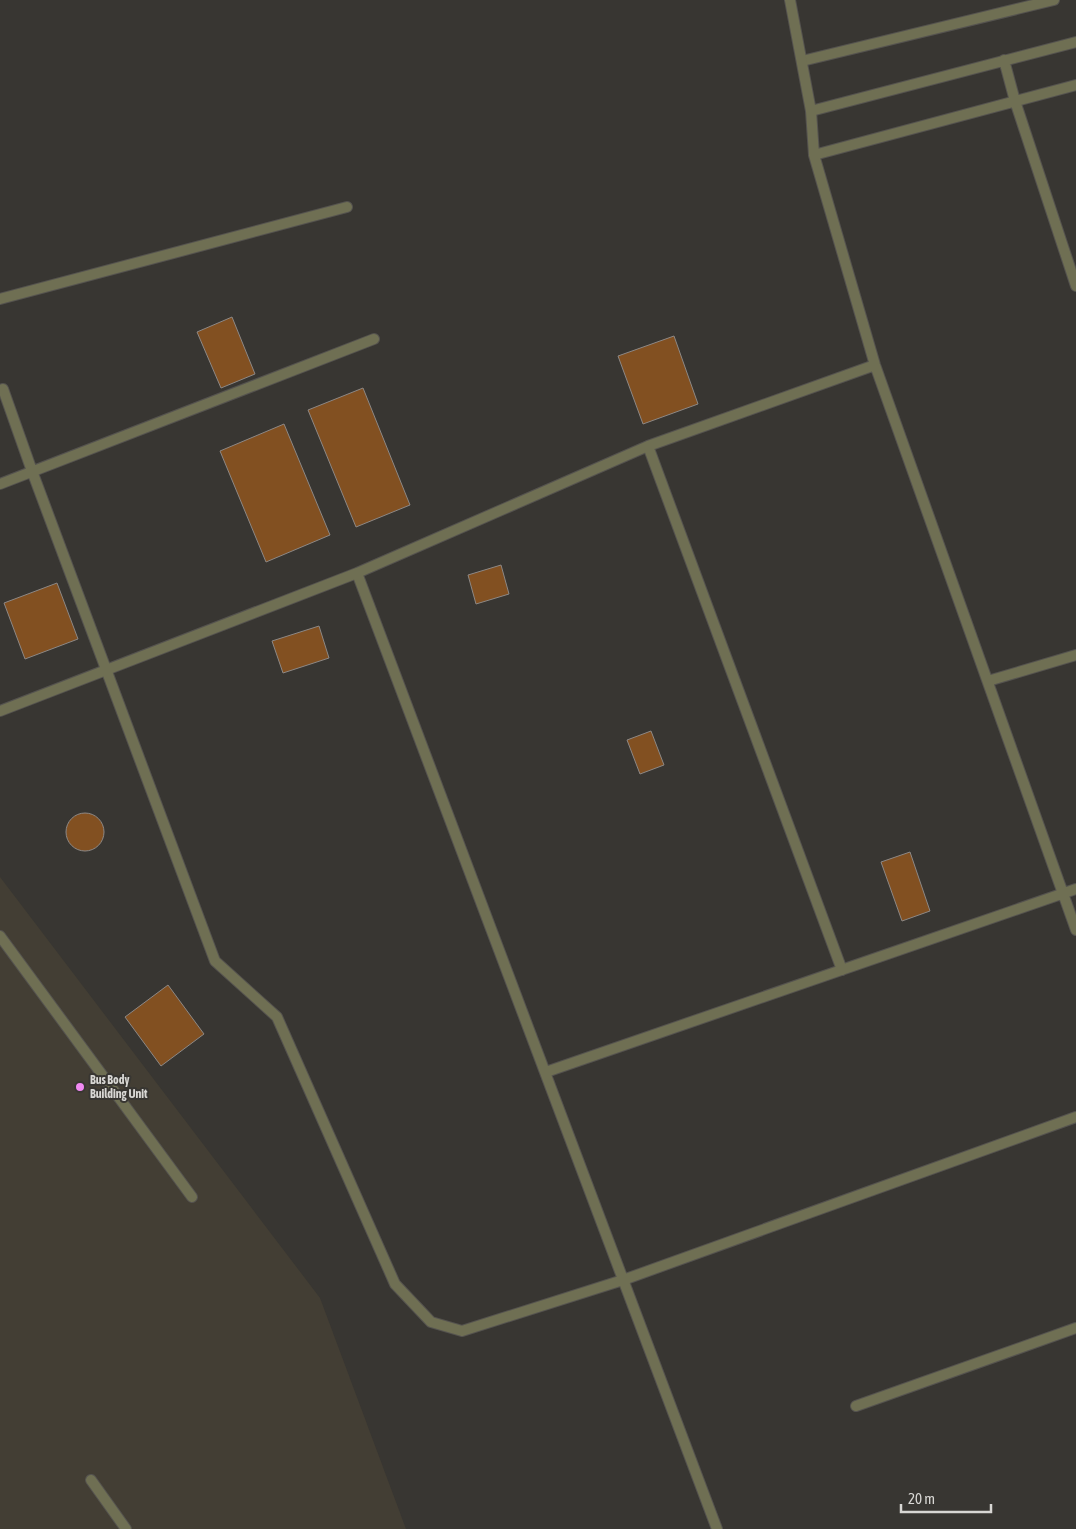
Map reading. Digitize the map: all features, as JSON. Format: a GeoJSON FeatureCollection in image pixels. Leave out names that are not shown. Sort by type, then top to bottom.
{"type":"FeatureCollection","features":[{"type":"Feature","properties":{"kind":"street"},"geometry":{"type":"LineString","coordinates":[[790,0],[811,111],[814,155],[875,365],[1076,930]]}},
{"type":"Feature","properties":{"kind":"street"},"geometry":{"type":"LineString","coordinates":[[802,61],[1054,0]]}},
{"type":"Feature","properties":{"kind":"street"},"geometry":{"type":"LineString","coordinates":[[811,111],[1076,42]]}},
{"type":"Feature","properties":{"kind":"street"},"geometry":{"type":"LineString","coordinates":[[1004,60],[1015,101],[1076,286]]}},
{"type":"Feature","properties":{"kind":"street"},"geometry":{"type":"LineString","coordinates":[[814,155],[1076,85]]}},
{"type":"Feature","properties":{"kind":"street"},"geometry":{"type":"LineString","coordinates":[[0,299],[347,207]]}},
{"type":"Feature","properties":{"kind":"street"},"geometry":{"type":"LineString","coordinates":[[0,484],[374,339]]}},
{"type":"Feature","properties":{"kind":"street"},"geometry":{"type":"LineString","coordinates":[[0,712],[357,573],[648,446],[875,365]]}},
{"type":"Feature","properties":{"kind":"street"},"geometry":{"type":"LineString","coordinates":[[3,389],[215,961],[277,1017],[395,1284],[431,1322],[462,1331],[624,1280],[1076,1117]]}},
{"type":"Feature","properties":{"kind":"street"},"geometry":{"type":"LineString","coordinates":[[648,446],[842,970]]}},
{"type":"Feature","properties":{"kind":"street"},"geometry":{"type":"LineString","coordinates":[[357,573],[718,1529]]}},
{"type":"Feature","properties":{"kind":"street"},"geometry":{"type":"LineString","coordinates":[[988,681],[1076,655]]}},
{"type":"Feature","properties":{"kind":"street"},"geometry":{"type":"LineString","coordinates":[[546,1072],[1076,889]]}},
{"type":"Feature","properties":{"kind":"street"},"geometry":{"type":"LineString","coordinates":[[0,936],[192,1197]]}},
{"type":"Feature","properties":{"kind":"street"},"geometry":{"type":"LineString","coordinates":[[856,1406],[1076,1328]]}},
{"type":"Feature","properties":{"kind":"street"},"geometry":{"type":"LineString","coordinates":[[91,1480],[126,1529]]}},
{"type":"Feature","properties":{"kind":"shaded area","name":"Bus Body Building Unit"},"geometry":{"type":"Polygon","coordinates":[[[0,877],[320,1298],[406,1529],[0,1529],[0,877]]]}},
{"type":"Feature","properties":{"kind":"building"},"geometry":{"type":"Polygon","coordinates":[[[232,317],[255,374],[221,388],[197,332],[232,317]]]}},
{"type":"Feature","properties":{"kind":"building"},"geometry":{"type":"Polygon","coordinates":[[[674,336],[698,404],[643,424],[618,356],[674,336]]]}},
{"type":"Feature","properties":{"kind":"building"},"geometry":{"type":"Polygon","coordinates":[[[363,388],[410,505],[356,527],[308,410],[363,388]]]}},
{"type":"Feature","properties":{"kind":"building"},"geometry":{"type":"Polygon","coordinates":[[[284,424],[330,535],[266,562],[220,451],[284,424]]]}},
{"type":"Feature","properties":{"kind":"building"},"geometry":{"type":"Polygon","coordinates":[[[501,565],[509,594],[476,604],[468,575],[501,565]]]}},
{"type":"Feature","properties":{"kind":"building"},"geometry":{"type":"Polygon","coordinates":[[[57,583],[78,639],[25,659],[4,603],[57,583]]]}},
{"type":"Feature","properties":{"kind":"building"},"geometry":{"type":"Polygon","coordinates":[[[319,626],[329,658],[283,673],[272,641],[319,626]]]}},
{"type":"Feature","properties":{"kind":"building"},"geometry":{"type":"Polygon","coordinates":[[[651,731],[664,765],[640,774],[627,740],[651,731]]]}},
{"type":"Feature","properties":{"kind":"building"},"geometry":{"type":"Polygon","coordinates":[[[85,813],[98,819],[104,832],[98,845],[85,851],[72,845],[66,832],[72,819],[85,813]]]}},
{"type":"Feature","properties":{"kind":"building"},"geometry":{"type":"Polygon","coordinates":[[[910,852],[930,911],[902,921],[881,862],[910,852]]]}},
{"type":"Feature","properties":{"kind":"building"},"geometry":{"type":"Polygon","coordinates":[[[168,985],[204,1034],[161,1066],[125,1017],[168,985]]]}},
{"type":"Feature","properties":{"kind":"place","name":"Bus Body Building Unit"},"geometry":{"type":"Point","coordinates":[80,1087]}}]}
